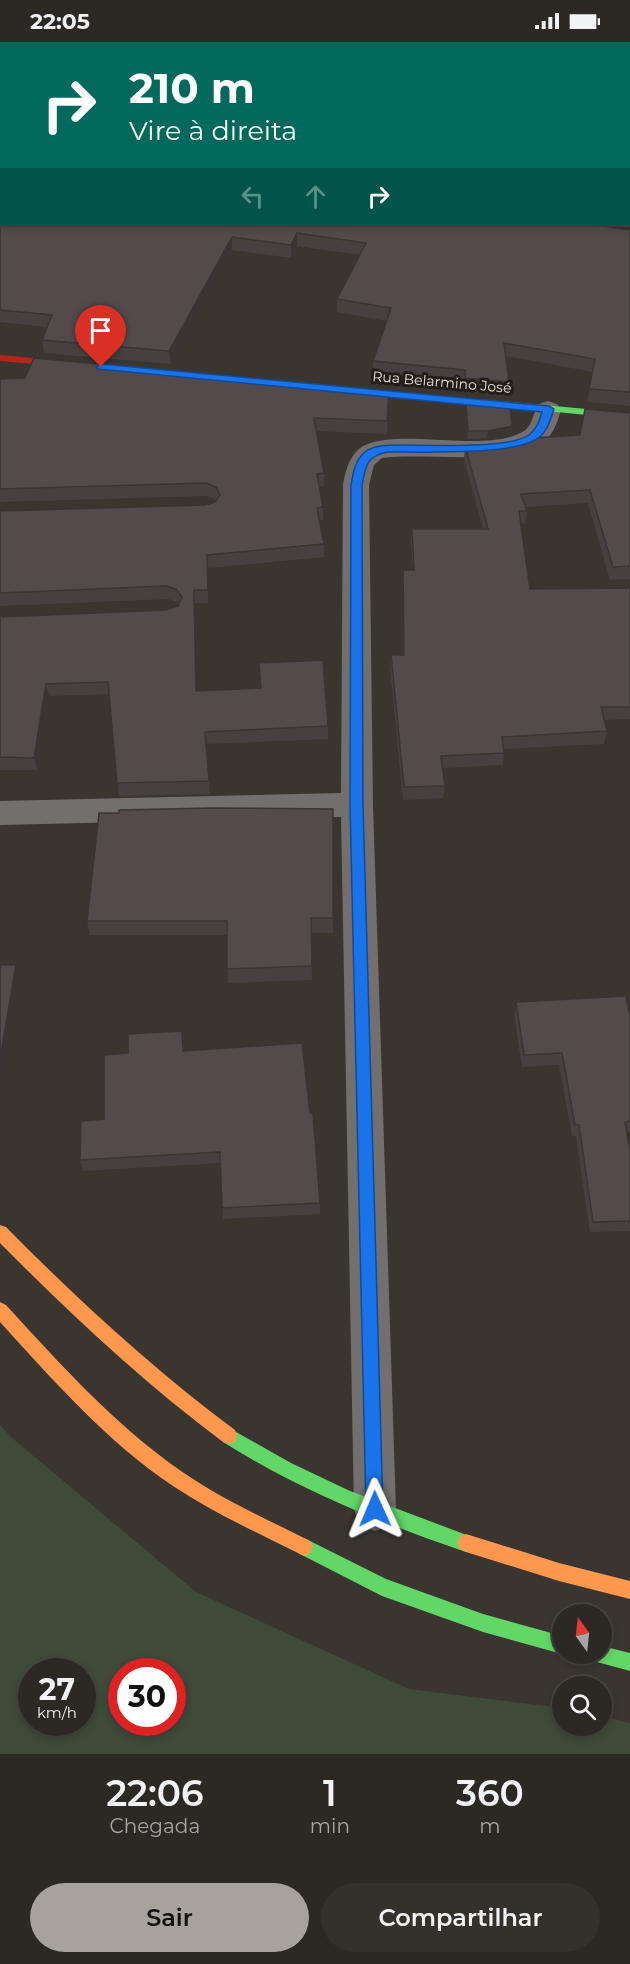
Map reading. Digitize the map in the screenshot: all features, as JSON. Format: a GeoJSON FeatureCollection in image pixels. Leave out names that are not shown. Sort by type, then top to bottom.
{"type":"FeatureCollection","features":[{"type":"Feature","properties":{"kind":"main road"},"geometry":{"type":"LineString","coordinates":[[0,358],[90,366]]}},
{"type":"Feature","properties":{"kind":"main road","name":"Rua Belarmino José"},"geometry":{"type":"LineString","coordinates":[[337,389],[630,416]]}},
{"type":"Feature","properties":{"kind":"main road"},"geometry":{"type":"LineString","coordinates":[[0,1232],[53,1287],[156,1379],[231,1437],[307,1480],[448,1539],[532,1566],[630,1590]]}},
{"type":"Feature","properties":{"kind":"main road"},"geometry":{"type":"LineString","coordinates":[[0,1310],[40,1354],[120,1433],[162,1468],[215,1501],[382,1587],[483,1623],[552,1643]]}},
{"type":"Feature","properties":{"kind":"main road"},"geometry":{"type":"LineString","coordinates":[[612,1658],[630,1662]]}},
{"type":"Feature","properties":{"kind":"street"},"geometry":{"type":"LineString","coordinates":[[375,1509],[357,805],[356,485],[360,465],[369,453],[387,449],[479,447],[514,443],[531,438],[543,427],[549,409]]}},
{"type":"Feature","properties":{"kind":"street"},"geometry":{"type":"LineString","coordinates":[[0,813],[357,805]]}},
{"type":"Feature","properties":{"kind":"green space"},"geometry":{"type":"Polygon","coordinates":[[[0,1425],[11,1437],[196,1592],[409,1689],[552,1707],[552,1736],[612,1736],[612,1718],[630,1723],[630,1754],[0,1754],[0,1425]]]}},
{"type":"Feature","properties":{"kind":"building"},"geometry":{"type":"Polygon","coordinates":[[[0,225],[596,225],[630,230],[630,392],[589,389],[595,359],[504,343],[509,382],[465,378],[465,370],[373,361],[391,308],[337,299],[366,243],[297,233],[291,245],[232,237],[169,351],[42,340],[52,315],[0,310],[0,225]]]}},
{"type":"Feature","properties":{"kind":"building"},"geometry":{"type":"Polygon","coordinates":[[[34,358],[389,391],[387,421],[314,418],[324,473],[317,474],[323,507],[317,508],[324,544],[207,555],[208,590],[194,590],[196,691],[261,688],[259,663],[323,660],[328,726],[205,732],[209,781],[117,783],[108,682],[46,684],[34,758],[0,757],[0,617],[166,610],[178,606],[182,597],[176,589],[166,586],[0,593],[0,511],[205,505],[215,502],[220,495],[216,487],[206,483],[0,489],[0,379],[25,378],[34,358]]]}},
{"type":"Feature","properties":{"kind":"building"},"geometry":{"type":"Polygon","coordinates":[[[466,404],[510,408],[512,426],[488,431],[468,431],[466,404]]]}},
{"type":"Feature","properties":{"kind":"building"},"geometry":{"type":"Polygon","coordinates":[[[585,409],[630,413],[630,566],[613,567],[590,490],[521,494],[527,511],[519,511],[530,589],[630,588],[630,707],[601,707],[607,731],[502,737],[504,753],[441,756],[445,786],[404,787],[391,655],[404,655],[403,570],[414,570],[412,529],[488,529],[465,446],[580,435],[585,409]]]}},
{"type":"Feature","properties":{"kind":"building"},"geometry":{"type":"Polygon","coordinates":[[[333,809],[333,918],[311,918],[312,966],[227,969],[227,921],[87,921],[99,813],[119,813],[119,810],[333,809]]]}},
{"type":"Feature","properties":{"kind":"building"},"geometry":{"type":"Polygon","coordinates":[[[0,965],[16,965],[0,1059],[0,965]]]}},
{"type":"Feature","properties":{"kind":"building"},"geometry":{"type":"Polygon","coordinates":[[[626,996],[630,1016],[630,1121],[625,1122],[630,1150],[630,1221],[593,1222],[579,1125],[575,1125],[562,1053],[524,1055],[516,1002],[626,996]]]}},
{"type":"Feature","properties":{"kind":"building"},"geometry":{"type":"Polygon","coordinates":[[[182,1031],[183,1051],[302,1043],[310,1113],[313,1113],[320,1203],[222,1208],[220,1152],[80,1160],[81,1121],[104,1119],[104,1055],[128,1053],[128,1034],[182,1031]]]}},
{"type":"Feature","properties":{"kind":"traffic: fast"},"geometry":{"type":"LineString","coordinates":[[345,390],[630,416]]}},
{"type":"Feature","properties":{"kind":"traffic: fast"},"geometry":{"type":"LineString","coordinates":[[229,1436],[314,1484],[405,1522],[466,1543]]}},
{"type":"Feature","properties":{"kind":"traffic: fast"},"geometry":{"type":"LineString","coordinates":[[304,1547],[382,1587],[483,1623],[552,1642]]}},
{"type":"Feature","properties":{"kind":"traffic: fast"},"geometry":{"type":"LineString","coordinates":[[612,1658],[630,1662]]}},
{"type":"Feature","properties":{"kind":"traffic: slow"},"geometry":{"type":"LineString","coordinates":[[0,1232],[54,1287],[139,1365],[229,1436]]}},
{"type":"Feature","properties":{"kind":"traffic: slow"},"geometry":{"type":"LineString","coordinates":[[0,1310],[57,1372],[138,1449],[212,1500],[304,1547]]}},
{"type":"Feature","properties":{"kind":"traffic: slow"},"geometry":{"type":"LineString","coordinates":[[466,1543],[559,1572],[630,1590]]}},
{"type":"Feature","properties":{"kind":"traffic: jam"},"geometry":{"type":"LineString","coordinates":[[0,358],[79,365]]}},
{"type":"Feature","properties":{"kind":"route"},"geometry":{"type":"LineString","coordinates":[[101,367],[549,409],[543,427],[531,438],[514,443],[479,447],[387,449],[369,453],[360,465],[356,485],[357,805],[375,1509]]}}]}
